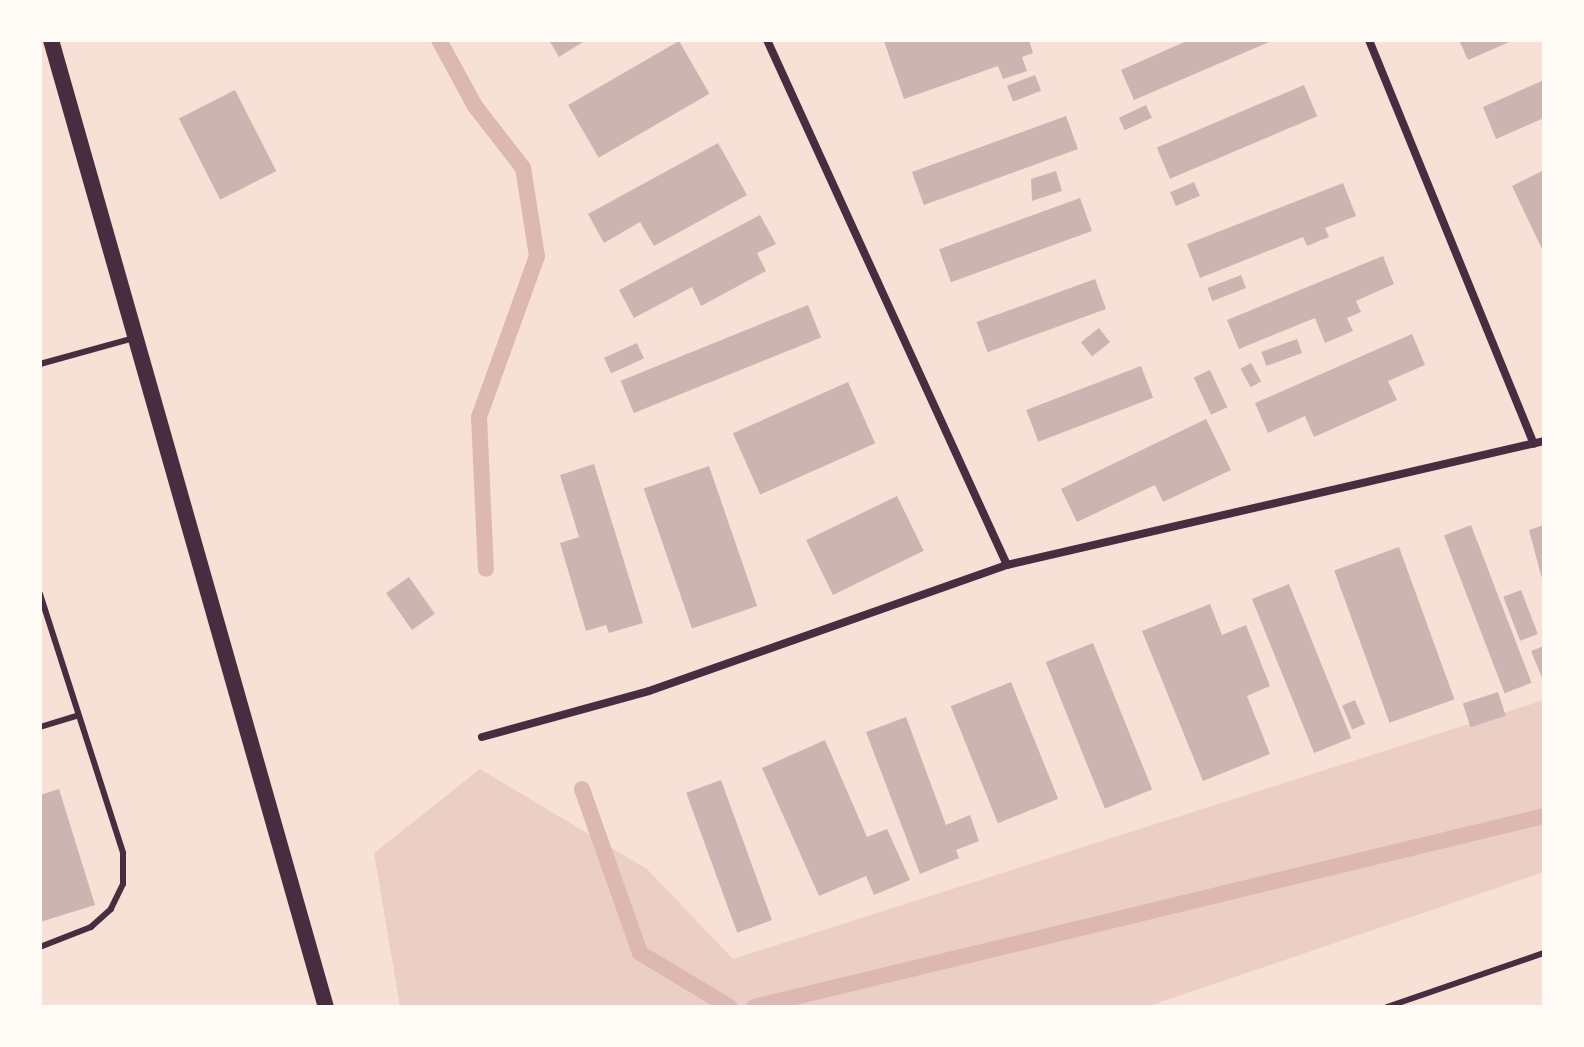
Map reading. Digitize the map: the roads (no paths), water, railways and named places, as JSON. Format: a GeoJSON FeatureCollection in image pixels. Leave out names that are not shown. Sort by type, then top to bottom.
{"type":"FeatureCollection","features":[{"type":"Feature","properties":{"kind":"main road"},"geometry":{"type":"LineString","coordinates":[[51,40],[326,1007]]}},
{"type":"Feature","properties":{"kind":"street"},"geometry":{"type":"LineString","coordinates":[[767,40],[1007,565]]}},
{"type":"Feature","properties":{"kind":"street"},"geometry":{"type":"LineString","coordinates":[[482,737],[649,691],[1007,565],[1539,443],[1369,40]]}},
{"type":"Feature","properties":{"kind":"lane"},"geometry":{"type":"LineString","coordinates":[[40,364],[134,338]]}},
{"type":"Feature","properties":{"kind":"lane"},"geometry":{"type":"LineString","coordinates":[[40,594],[123,853],[123,884],[111,909],[91,927],[40,947]]}},
{"type":"Feature","properties":{"kind":"lane"},"geometry":{"type":"LineString","coordinates":[[40,727],[77,716]]}},
{"type":"Feature","properties":{"kind":"lane"},"geometry":{"type":"LineString","coordinates":[[1387,1007],[1544,953]]}},
{"type":"Feature","properties":{"kind":"waterway"},"geometry":{"type":"LineString","coordinates":[[439,40],[475,106],[523,168],[537,256],[479,417],[486,569]]}},
{"type":"Feature","properties":{"kind":"waterway"},"geometry":{"type":"LineString","coordinates":[[582,789],[640,953],[730,1007]]}},
{"type":"Feature","properties":{"kind":"waterway"},"geometry":{"type":"LineString","coordinates":[[754,1007],[1544,816]]}}]}
